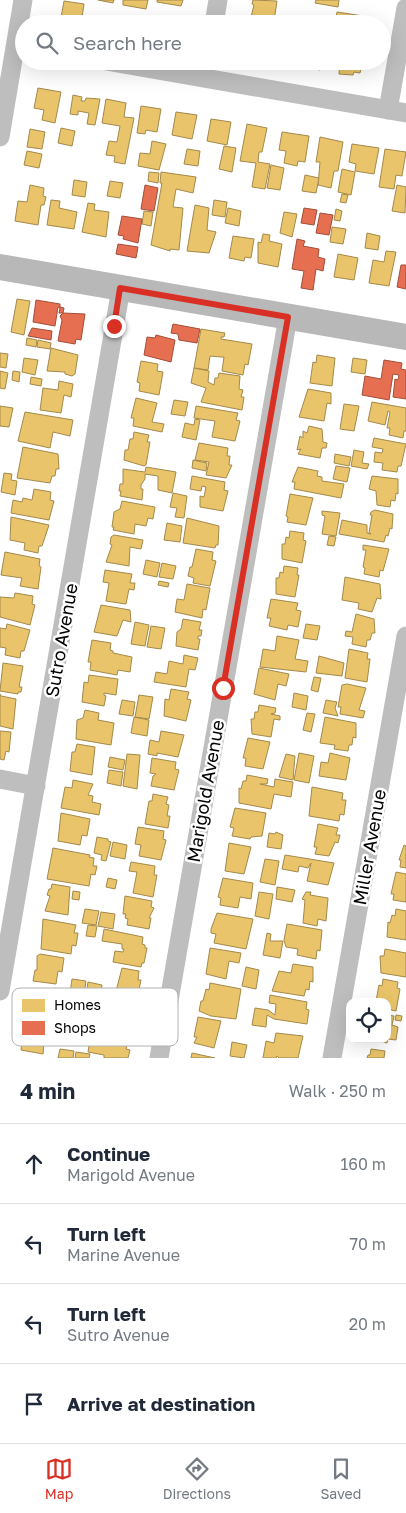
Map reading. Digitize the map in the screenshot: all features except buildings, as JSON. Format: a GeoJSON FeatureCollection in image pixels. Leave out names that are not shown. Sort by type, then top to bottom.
{"type":"FeatureCollection","features":[{"type":"Feature","properties":{"kind":"main road"},"geometry":{"type":"LineString","coordinates":[[0,267],[406,337]]}},
{"type":"Feature","properties":{"kind":"street"},"geometry":{"type":"LineString","coordinates":[[20,15],[23,0]]}},
{"type":"Feature","properties":{"kind":"street"},"geometry":{"type":"LineString","coordinates":[[216,15],[218,0]]}},
{"type":"Feature","properties":{"kind":"street"},"geometry":{"type":"LineString","coordinates":[[206,70],[397,112],[406,8]]}},
{"type":"Feature","properties":{"kind":"street"},"geometry":{"type":"LineString","coordinates":[[0,137],[13,45]]}},
{"type":"Feature","properties":{"kind":"street","name":"Sutro Avenue"},"geometry":{"type":"LineString","coordinates":[[0,991],[120,288]]}},
{"type":"Feature","properties":{"kind":"street","name":"Marigold Avenue"},"geometry":{"type":"LineString","coordinates":[[171,988],[288,317]]}},
{"type":"Feature","properties":{"kind":"street","name":"Miller Avenue"},"geometry":{"type":"LineString","coordinates":[[332,1058],[406,636]]}},
{"type":"Feature","properties":{"kind":"street"},"geometry":{"type":"LineString","coordinates":[[0,779],[36,786]]}},
{"type":"Feature","properties":{"kind":"route"},"geometry":{"type":"LineString","coordinates":[[114,326],[120,288],[288,317],[223,688]]}}]}
